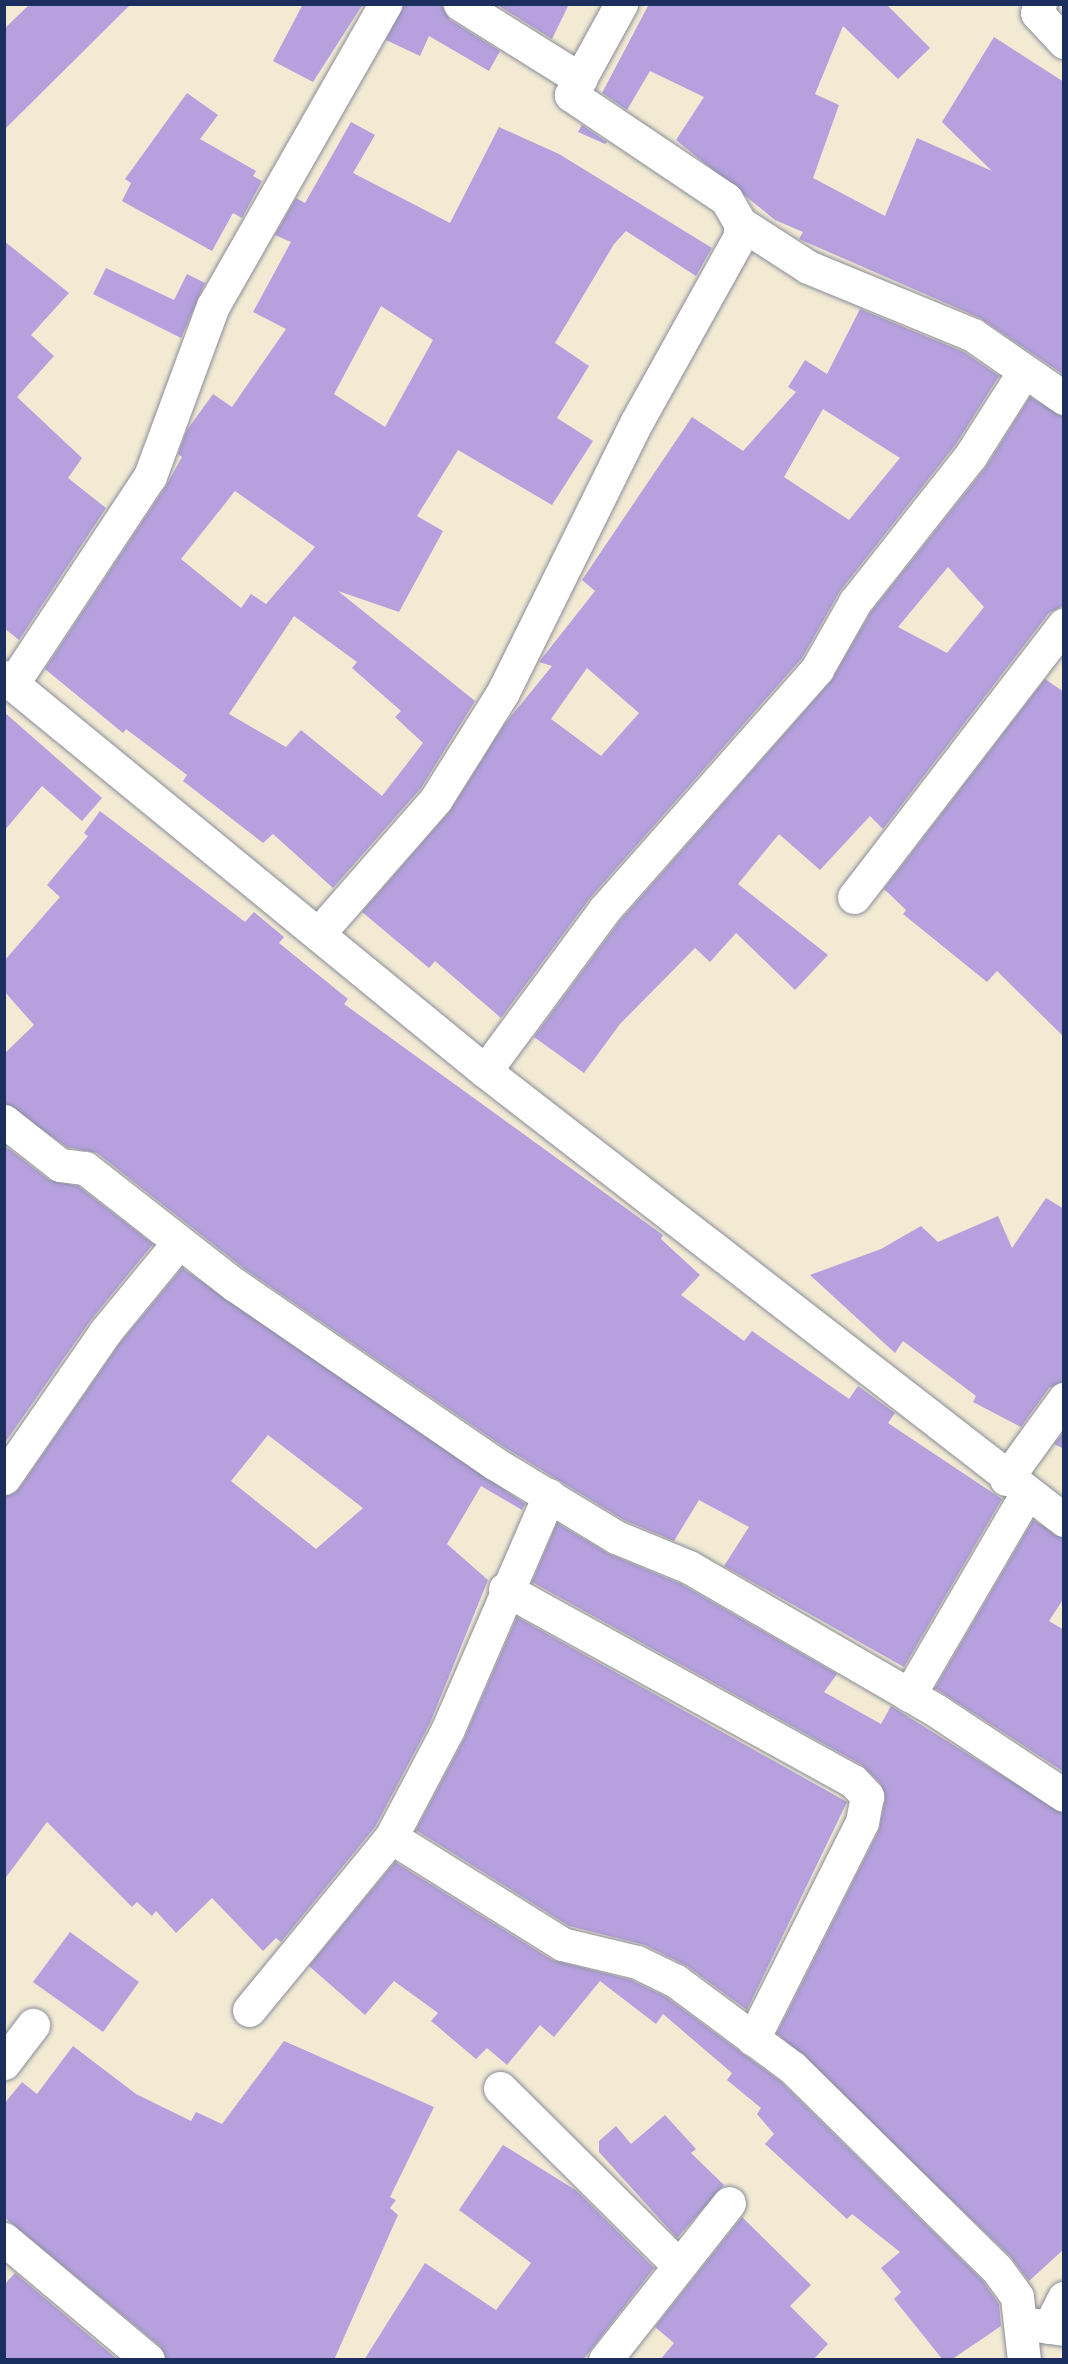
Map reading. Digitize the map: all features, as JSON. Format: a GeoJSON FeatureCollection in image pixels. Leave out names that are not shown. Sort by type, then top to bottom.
{"type":"FeatureCollection","features":[{"type":"Feature","properties":{"kind":"street"},"geometry":{"type":"LineString","coordinates":[[385,4],[213,306],[150,476],[9,680],[485,1071],[1016,1487],[1064,1520]]}},
{"type":"Feature","properties":{"kind":"street"},"geometry":{"type":"LineString","coordinates":[[460,4],[580,79]]}},
{"type":"Feature","properties":{"kind":"street"},"geometry":{"type":"LineString","coordinates":[[621,4],[571,95],[702,179],[726,199],[740,223],[808,267],[974,334],[1023,373],[1064,398]]}},
{"type":"Feature","properties":{"kind":"street"},"geometry":{"type":"LineString","coordinates":[[1040,4],[1037,14],[1064,42]]}},
{"type":"Feature","properties":{"kind":"street"},"geometry":{"type":"LineString","coordinates":[[318,934],[436,799],[503,692],[636,423],[740,236],[740,223]]}},
{"type":"Feature","properties":{"kind":"street"},"geometry":{"type":"LineString","coordinates":[[485,1071],[604,910],[817,669],[855,602],[971,455],[1023,373]]}},
{"type":"Feature","properties":{"kind":"street"},"geometry":{"type":"LineString","coordinates":[[854,897],[1064,624]]}},
{"type":"Feature","properties":{"kind":"street"},"geometry":{"type":"LineString","coordinates":[[4,1121],[60,1165],[85,1168],[178,1243],[494,1463],[616,1537],[689,1567],[909,1695],[1064,1796]]}},
{"type":"Feature","properties":{"kind":"street"},"geometry":{"type":"LineString","coordinates":[[4,1478],[105,1332],[178,1243]]}},
{"type":"Feature","properties":{"kind":"street"},"geometry":{"type":"LineString","coordinates":[[909,1695],[1064,1399]]}},
{"type":"Feature","properties":{"kind":"street"},"geometry":{"type":"LineString","coordinates":[[249,2010],[391,1837],[447,1731],[505,1589],[549,1495]]}},
{"type":"Feature","properties":{"kind":"street"},"geometry":{"type":"LineString","coordinates":[[505,1589],[853,1781],[867,1796],[862,1822],[753,2039]]}},
{"type":"Feature","properties":{"kind":"street"},"geometry":{"type":"LineString","coordinates":[[391,1837],[562,1944],[637,1962],[676,1981],[792,2067],[997,2269],[1017,2297],[1045,2326]]}},
{"type":"Feature","properties":{"kind":"street"},"geometry":{"type":"LineString","coordinates":[[4,2063],[33,2025]]}},
{"type":"Feature","properties":{"kind":"street"},"geometry":{"type":"LineString","coordinates":[[500,2088],[677,2264]]}},
{"type":"Feature","properties":{"kind":"street"},"geometry":{"type":"LineString","coordinates":[[605,2360],[677,2264],[729,2203]]}},
{"type":"Feature","properties":{"kind":"street"},"geometry":{"type":"LineString","coordinates":[[4,2239],[148,2360]]}},
{"type":"Feature","properties":{"kind":"street"},"geometry":{"type":"LineString","coordinates":[[1024,2360],[1064,2298]]}},
{"type":"Feature","properties":{"kind":"building"},"geometry":{"type":"Polygon","coordinates":[[[30,4],[131,4],[4,130],[4,29],[30,4]]]}},
{"type":"Feature","properties":{"kind":"building"},"geometry":{"type":"Polygon","coordinates":[[[303,4],[363,4],[313,82],[273,61],[303,4]]]}},
{"type":"Feature","properties":{"kind":"building"},"geometry":{"type":"Polygon","coordinates":[[[404,4],[441,4],[450,20],[500,51],[489,71],[429,36],[420,56],[386,40],[404,4]]]}},
{"type":"Feature","properties":{"kind":"building"},"geometry":{"type":"Polygon","coordinates":[[[496,4],[569,4],[552,39],[496,4]]]}},
{"type":"Feature","properties":{"kind":"building"},"geometry":{"type":"Polygon","coordinates":[[[649,4],[886,4],[930,48],[898,79],[843,26],[815,94],[839,105],[813,178],[885,216],[917,138],[992,171],[942,122],[994,37],[1064,82],[1064,375],[980,318],[799,239],[803,232],[775,220],[676,140],[704,97],[650,71],[627,110],[602,93],[649,4]]]}},
{"type":"Feature","properties":{"kind":"building"},"geometry":{"type":"Polygon","coordinates":[[[187,93],[218,115],[200,139],[256,171],[253,176],[262,181],[242,218],[233,213],[212,251],[122,201],[131,183],[125,179],[187,93]]]}},
{"type":"Feature","properties":{"kind":"building"},"geometry":{"type":"Polygon","coordinates":[[[351,122],[375,135],[353,173],[450,223],[499,127],[559,154],[712,248],[696,276],[626,231],[614,244],[555,343],[589,366],[557,418],[593,441],[552,505],[458,450],[417,516],[443,531],[399,612],[338,591],[475,701],[421,788],[333,888],[273,834],[263,843],[183,781],[187,775],[126,729],[123,733],[45,669],[166,486],[182,457],[178,454],[187,430],[213,394],[232,407],[286,329],[253,312],[291,242],[275,235],[296,198],[305,203],[351,122]],[[381,306],[334,394],[385,427],[433,340],[381,306]],[[235,491],[181,559],[241,608],[251,594],[266,604],[315,547],[235,491]],[[294,616],[229,714],[286,747],[301,730],[382,796],[423,743],[395,717],[401,711],[352,668],[357,662],[294,616]]]}},
{"type":"Feature","properties":{"kind":"building"},"geometry":{"type":"Polygon","coordinates":[[[582,125],[607,142],[605,144],[578,132],[582,125]]]}},
{"type":"Feature","properties":{"kind":"building"},"geometry":{"type":"Polygon","coordinates":[[[4,241],[69,293],[31,335],[54,356],[17,397],[82,458],[68,478],[106,508],[19,640],[4,628],[4,241]]]}},
{"type":"Feature","properties":{"kind":"building"},"geometry":{"type":"Polygon","coordinates":[[[106,268],[174,300],[187,274],[205,283],[181,338],[93,294],[106,268]]]}},
{"type":"Feature","properties":{"kind":"building"},"geometry":{"type":"Polygon","coordinates":[[[860,309],[964,352],[999,376],[956,444],[840,591],[802,658],[590,898],[501,1018],[435,961],[429,968],[362,912],[450,811],[504,725],[552,666],[539,662],[595,591],[582,580],[692,417],[743,451],[796,392],[788,387],[805,360],[827,374],[860,309]],[[823,409],[784,477],[849,520],[900,458],[823,409]],[[587,668],[551,719],[601,756],[639,713],[587,668]]]}},
{"type":"Feature","properties":{"kind":"building"},"geometry":{"type":"Polygon","coordinates":[[[1030,397],[1064,417],[1064,605],[1049,613],[883,829],[870,816],[820,870],[779,834],[738,884],[828,955],[795,990],[736,933],[710,962],[695,948],[620,1024],[584,1073],[534,1037],[619,922],[831,681],[871,612],[986,467],[1030,397]],[[948,567],[898,627],[947,653],[984,607],[948,567]]]}},
{"type":"Feature","properties":{"kind":"building"},"geometry":{"type":"Polygon","coordinates":[[[1045,679],[1064,692],[1064,1037],[997,971],[987,982],[903,914],[906,910],[884,889],[1045,679]]]}},
{"type":"Feature","properties":{"kind":"building"},"geometry":{"type":"Polygon","coordinates":[[[4,712],[102,798],[82,821],[42,786],[4,831],[4,712]]]}},
{"type":"Feature","properties":{"kind":"building"},"geometry":{"type":"Polygon","coordinates":[[[100,811],[245,922],[254,912],[284,937],[279,943],[348,999],[344,1004],[663,1235],[661,1239],[700,1275],[681,1295],[744,1341],[752,1331],[849,1399],[858,1386],[895,1413],[888,1423],[1002,1499],[904,1667],[724,1566],[749,1527],[699,1500],[674,1541],[624,1520],[504,1447],[246,1270],[97,1153],[67,1147],[4,1103],[4,1054],[34,1025],[4,991],[4,961],[60,897],[47,885],[88,836],[84,833],[100,811]]]}},
{"type":"Feature","properties":{"kind":"building"},"geometry":{"type":"Polygon","coordinates":[[[4,1145],[49,1180],[78,1186],[153,1244],[90,1321],[4,1444],[4,1145]]]}},
{"type":"Feature","properties":{"kind":"building"},"geometry":{"type":"Polygon","coordinates":[[[1046,1198],[1064,1209],[1064,1381],[1049,1388],[1021,1427],[973,1402],[976,1396],[903,1341],[895,1353],[810,1275],[881,1249],[921,1226],[938,1242],[998,1216],[1012,1248],[1046,1198]]]}},
{"type":"Feature","properties":{"kind":"building"},"geometry":{"type":"Polygon","coordinates":[[[182,1268],[525,1504],[522,1510],[481,1486],[447,1544],[488,1580],[430,1723],[375,1827],[281,1942],[276,1938],[263,1951],[212,1898],[176,1933],[156,1911],[152,1916],[137,1902],[132,1907],[47,1822],[4,1880],[4,1496],[19,1489],[120,1343],[182,1268]],[[268,1435],[231,1481],[316,1549],[363,1508],[268,1435]]]}},
{"type":"Feature","properties":{"kind":"building"},"geometry":{"type":"Polygon","coordinates":[[[1064,1432],[1064,1449],[1054,1444],[1064,1432]]]}},
{"type":"Feature","properties":{"kind":"building"},"geometry":{"type":"Polygon","coordinates":[[[1033,1520],[1064,1538],[1064,1598],[1049,1621],[1064,1630],[1064,1772],[935,1688],[1033,1520]]]}},
{"type":"Feature","properties":{"kind":"building"},"geometry":{"type":"Polygon","coordinates":[[[557,1523],[609,1554],[681,1584],[837,1674],[824,1692],[881,1724],[891,1706],[1064,1814],[1064,2249],[1029,2281],[1010,2256],[777,2033],[879,1830],[885,1799],[881,1784],[862,1765],[532,1582],[557,1523]]]}},
{"type":"Feature","properties":{"kind":"building"},"geometry":{"type":"Polygon","coordinates":[[[517,1617],[847,1802],[747,2010],[687,1966],[645,1945],[569,1926],[416,1830],[464,1739],[517,1617]]]}},
{"type":"Feature","properties":{"kind":"building"},"geometry":{"type":"Polygon","coordinates":[[[395,1862],[552,1960],[631,1980],[666,1997],[780,2081],[983,2281],[999,2304],[1001,2326],[951,2360],[943,2360],[894,2299],[901,2292],[881,2268],[900,2252],[852,2214],[847,2219],[765,2144],[774,2134],[757,2114],[761,2108],[727,2080],[732,2073],[663,2014],[656,2024],[600,1981],[554,2037],[540,2025],[507,2065],[487,2048],[476,2059],[431,2021],[438,2013],[394,1981],[365,2015],[309,1966],[395,1862]]]}},
{"type":"Feature","properties":{"kind":"building"},"geometry":{"type":"Polygon","coordinates":[[[70,1932],[139,1982],[103,2032],[33,1982],[70,1932]]]}},
{"type":"Feature","properties":{"kind":"building"},"geometry":{"type":"Polygon","coordinates":[[[284,2041],[434,2107],[390,2197],[396,2200],[390,2208],[398,2215],[334,2360],[166,2360],[160,2346],[4,2217],[4,2104],[22,2082],[37,2094],[73,2046],[136,2094],[191,2121],[196,2112],[222,2124],[284,2041]]]}},
{"type":"Feature","properties":{"kind":"building"},"geometry":{"type":"Polygon","coordinates":[[[665,2115],[696,2149],[691,2153],[724,2185],[677,2238],[599,2152],[599,2141],[616,2126],[631,2144],[665,2115]]]}},
{"type":"Feature","properties":{"kind":"building"},"geometry":{"type":"Polygon","coordinates":[[[503,2145],[577,2191],[654,2268],[583,2360],[364,2360],[425,2263],[496,2310],[531,2263],[459,2210],[503,2145]]]}},
{"type":"Feature","properties":{"kind":"building"},"geometry":{"type":"Polygon","coordinates":[[[742,2217],[811,2285],[790,2306],[828,2344],[813,2360],[660,2360],[674,2343],[655,2327],[742,2217]]]}},
{"type":"Feature","properties":{"kind":"building"},"geometry":{"type":"Polygon","coordinates":[[[15,2273],[118,2360],[4,2360],[4,2285],[15,2273]]]}}]}
